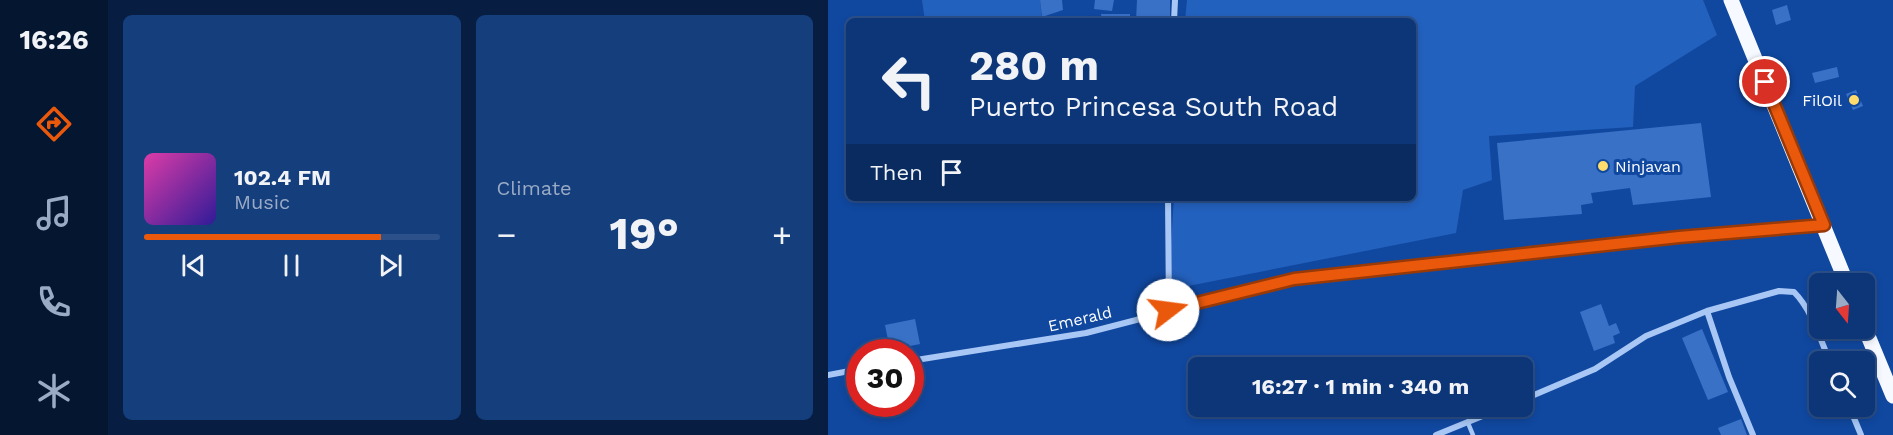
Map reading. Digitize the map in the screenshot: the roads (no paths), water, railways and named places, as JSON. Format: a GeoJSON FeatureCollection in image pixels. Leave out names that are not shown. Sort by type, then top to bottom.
{"type":"FeatureCollection","features":[{"type":"Feature","properties":{"kind":"main road"},"geometry":{"type":"LineString","coordinates":[[1731,0],[1843,273]]}},
{"type":"Feature","properties":{"kind":"main road"},"geometry":{"type":"LineString","coordinates":[[1869,339],[1893,396]]}},
{"type":"Feature","properties":{"kind":"street"},"geometry":{"type":"LineString","coordinates":[[1174,18],[1175,0]]}},
{"type":"Feature","properties":{"kind":"street"},"geometry":{"type":"LineString","coordinates":[[1168,201],[1168,310]]}},
{"type":"Feature","properties":{"kind":"street","name":"Emerald"},"geometry":{"type":"LineString","coordinates":[[924,359],[1077,335],[1294,279],[1679,237],[1824,225]]}},
{"type":"Feature","properties":{"kind":"street"},"geometry":{"type":"LineString","coordinates":[[1533,395],[1595,369],[1646,336],[1707,311],[1779,291],[1794,292],[1808,310],[1825,351]]}},
{"type":"Feature","properties":{"kind":"street"},"geometry":{"type":"LineString","coordinates":[[1707,311],[1728,377],[1753,435]]}},
{"type":"Feature","properties":{"kind":"street"},"geometry":{"type":"LineString","coordinates":[[828,375],[846,372]]}},
{"type":"Feature","properties":{"kind":"street"},"geometry":{"type":"LineString","coordinates":[[1436,435],[1482,417]]}},
{"type":"Feature","properties":{"kind":"street"},"geometry":{"type":"LineString","coordinates":[[1853,417],[1860,435]]}},
{"type":"Feature","properties":{"kind":"lane"},"geometry":{"type":"LineString","coordinates":[[1468,423],[1473,435]]}},
{"type":"Feature","properties":{"kind":"place","name":"FilOil"},"geometry":{"type":"Point","coordinates":[1854,100]}},
{"type":"Feature","properties":{"kind":"place","name":"Ninjavan"},"geometry":{"type":"Point","coordinates":[1603,166]}}]}
